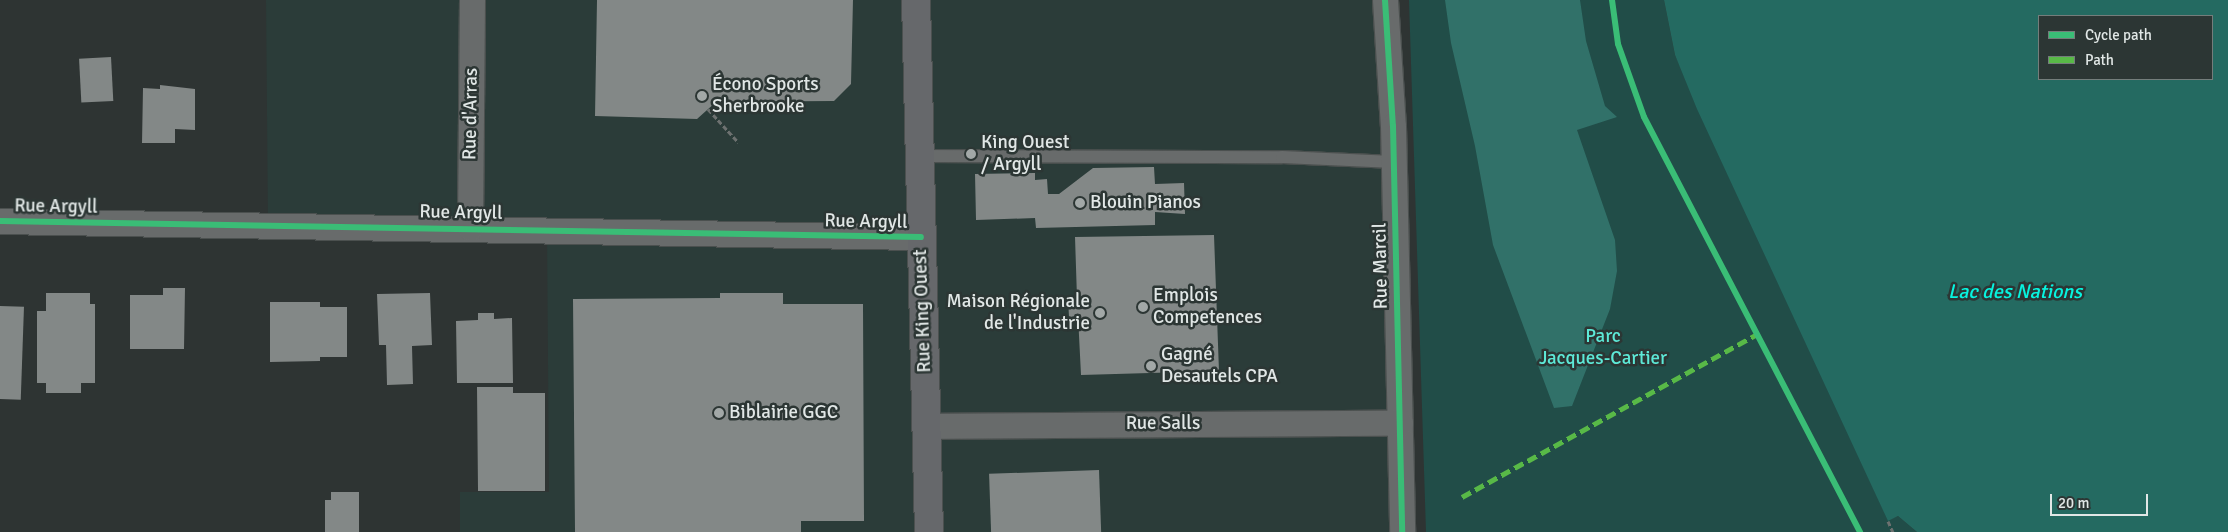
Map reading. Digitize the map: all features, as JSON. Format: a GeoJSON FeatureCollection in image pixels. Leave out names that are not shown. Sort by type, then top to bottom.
{"type":"FeatureCollection","features":[{"type":"Feature","properties":{"kind":"main road","name":"Rue King Ouest"},"geometry":{"type":"LineString","coordinates":[[916,0],[928,532]]}},
{"type":"Feature","properties":{"kind":"street","name":"Rue d'Arras"},"geometry":{"type":"LineString","coordinates":[[470,228],[472,0]]}},
{"type":"Feature","properties":{"kind":"street","name":"Rue Marcil"},"geometry":{"type":"LineString","coordinates":[[1385,0],[1394,162],[1402,532]]}},
{"type":"Feature","properties":{"kind":"street","name":"Rue Argyll"},"geometry":{"type":"LineString","coordinates":[[0,221],[921,237]]}},
{"type":"Feature","properties":{"kind":"street","name":"Rue Salls"},"geometry":{"type":"LineString","coordinates":[[926,426],[1400,423]]}},
{"type":"Feature","properties":{"kind":"lane"},"geometry":{"type":"LineString","coordinates":[[920,156],[1282,157],[1394,162]]}},
{"type":"Feature","properties":{"kind":"path"},"geometry":{"type":"LineString","coordinates":[[708,109],[738,142]]}},
{"type":"Feature","properties":{"kind":"path"},"geometry":{"type":"LineString","coordinates":[[1888,521],[1893,532]]}},
{"type":"Feature","properties":{"kind":"shaded area"},"geometry":{"type":"Polygon","coordinates":[[[266,0],[1385,0],[1402,532],[460,532],[460,492],[549,492],[547,230],[268,226],[266,0]]]}},
{"type":"Feature","properties":{"kind":"shaded area"},"geometry":{"type":"Polygon","coordinates":[[[1445,0],[1580,0],[1586,41],[1605,106],[1617,117],[1577,130],[1615,240],[1617,271],[1610,309],[1572,406],[1554,408],[1493,245],[1475,146],[1451,43],[1445,0]]]}},
{"type":"Feature","properties":{"kind":"green space","name":"Parc Jacques-Cartier"},"geometry":{"type":"Polygon","coordinates":[[[1409,0],[1664,0],[1675,55],[1888,520],[1898,516],[1917,532],[1426,532],[1409,0]]]}},
{"type":"Feature","properties":{"kind":"water","name":"Lac des Nations"},"geometry":{"type":"Polygon","coordinates":[[[1664,0],[2228,0],[2228,532],[1917,532],[1898,516],[1888,521],[1697,109],[1675,55],[1664,0]]]}},
{"type":"Feature","properties":{"kind":"building"},"geometry":{"type":"Polygon","coordinates":[[[597,0],[853,0],[851,84],[834,101],[716,102],[697,119],[595,116],[597,0]]]}},
{"type":"Feature","properties":{"kind":"building"},"geometry":{"type":"Polygon","coordinates":[[[111,57],[113,101],[81,103],[79,59],[111,57]]]}},
{"type":"Feature","properties":{"kind":"building"},"geometry":{"type":"Polygon","coordinates":[[[160,85],[195,89],[195,130],[175,129],[175,143],[142,143],[143,88],[160,89],[160,85]]]}},
{"type":"Feature","properties":{"kind":"building","name":"Blouin Pianos"},"geometry":{"type":"Polygon","coordinates":[[[1154,167],[1155,184],[1184,183],[1185,214],[1155,212],[1155,225],[1036,228],[1035,218],[976,220],[975,174],[1035,173],[1035,180],[1047,179],[1048,194],[1059,194],[1093,168],[1154,167]]]}},
{"type":"Feature","properties":{"kind":"building","name":"Emplois Competences"},"geometry":{"type":"Polygon","coordinates":[[[1214,235],[1219,371],[1081,375],[1078,316],[1069,317],[1068,299],[1077,298],[1075,237],[1214,235]]]}},
{"type":"Feature","properties":{"kind":"building"},"geometry":{"type":"Polygon","coordinates":[[[163,288],[185,288],[184,349],[130,349],[130,295],[163,295],[163,288]]]}},
{"type":"Feature","properties":{"kind":"building"},"geometry":{"type":"Polygon","coordinates":[[[46,293],[90,293],[90,304],[95,304],[95,383],[81,383],[81,393],[46,393],[46,383],[37,383],[37,311],[46,311],[46,293]]]}},
{"type":"Feature","properties":{"kind":"building"},"geometry":{"type":"Polygon","coordinates":[[[430,293],[432,345],[412,346],[413,384],[387,385],[386,345],[379,345],[377,294],[430,293]]]}},
{"type":"Feature","properties":{"kind":"building","name":"Biblairie GGC"},"geometry":{"type":"Polygon","coordinates":[[[720,293],[783,293],[783,304],[863,304],[864,521],[801,521],[801,532],[575,532],[573,299],[720,298],[720,293]]]}},
{"type":"Feature","properties":{"kind":"building"},"geometry":{"type":"Polygon","coordinates":[[[270,302],[320,302],[320,307],[347,307],[347,357],[320,357],[320,361],[270,362],[270,302]]]}},
{"type":"Feature","properties":{"kind":"building"},"geometry":{"type":"Polygon","coordinates":[[[0,306],[24,307],[21,400],[0,399],[0,306]]]}},
{"type":"Feature","properties":{"kind":"building"},"geometry":{"type":"Polygon","coordinates":[[[478,313],[494,313],[494,319],[512,318],[513,383],[457,383],[456,321],[478,320],[478,313]]]}},
{"type":"Feature","properties":{"kind":"building"},"geometry":{"type":"Polygon","coordinates":[[[477,387],[513,387],[513,393],[545,393],[545,491],[478,491],[477,387]]]}},
{"type":"Feature","properties":{"kind":"building"},"geometry":{"type":"Polygon","coordinates":[[[1099,470],[1101,532],[991,532],[989,474],[1099,470]]]}},
{"type":"Feature","properties":{"kind":"building"},"geometry":{"type":"Polygon","coordinates":[[[331,492],[359,492],[359,532],[325,532],[325,500],[331,500],[331,492]]]}},
{"type":"Feature","properties":{"kind":"marked path"},"geometry":{"type":"LineString","coordinates":[[1462,497],[1755,335]]}},
{"type":"Feature","properties":{"kind":"cycle path"},"geometry":{"type":"LineString","coordinates":[[1385,0],[1393,126],[1402,532]]}},
{"type":"Feature","properties":{"kind":"cycle path"},"geometry":{"type":"LineString","coordinates":[[1612,0],[1618,44],[1644,117],[1860,532]]}},
{"type":"Feature","properties":{"kind":"cycle path"},"geometry":{"type":"LineString","coordinates":[[0,221],[921,237]]}},
{"type":"Feature","properties":{"kind":"place","name":"Écono Sports Sherbrooke"},"geometry":{"type":"Point","coordinates":[702,96]}},
{"type":"Feature","properties":{"kind":"place","name":"King Ouest / Argyll"},"geometry":{"type":"Point","coordinates":[971,154]}},
{"type":"Feature","properties":{"kind":"place","name":"Blouin Pianos"},"geometry":{"type":"Point","coordinates":[1080,203]}},
{"type":"Feature","properties":{"kind":"place","name":"Emplois Competences"},"geometry":{"type":"Point","coordinates":[1143,307]}},
{"type":"Feature","properties":{"kind":"place","name":"Maison Régionale de l'Industrie"},"geometry":{"type":"Point","coordinates":[1100,313]}},
{"type":"Feature","properties":{"kind":"place","name":"Gagné Desautels CPA"},"geometry":{"type":"Point","coordinates":[1151,366]}},
{"type":"Feature","properties":{"kind":"place","name":"Biblairie GGC"},"geometry":{"type":"Point","coordinates":[719,413]}}]}
